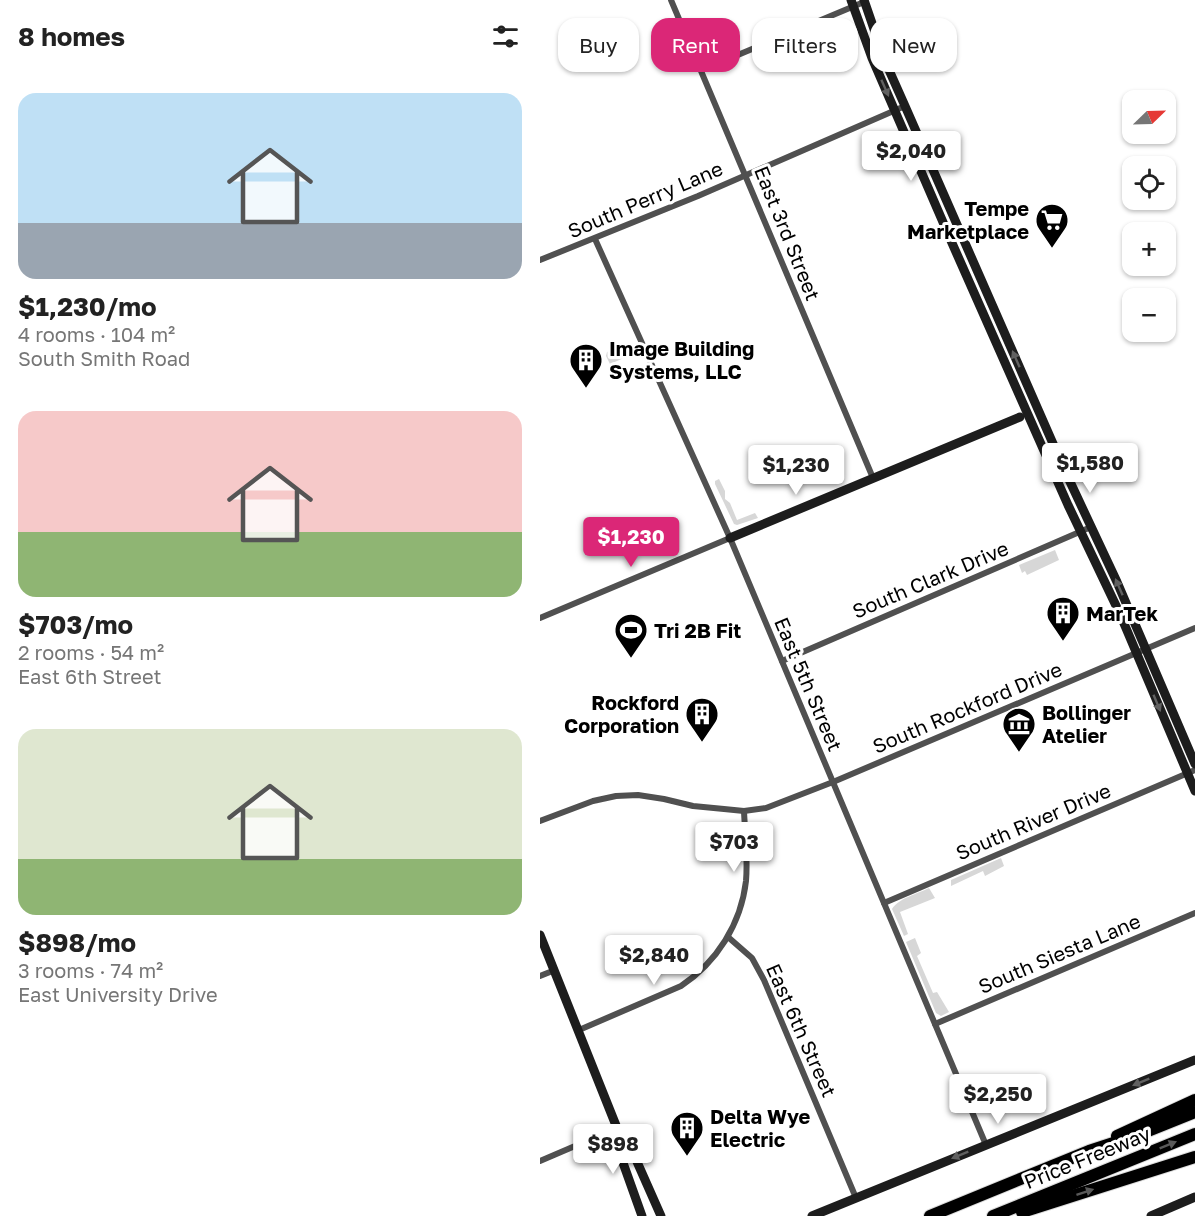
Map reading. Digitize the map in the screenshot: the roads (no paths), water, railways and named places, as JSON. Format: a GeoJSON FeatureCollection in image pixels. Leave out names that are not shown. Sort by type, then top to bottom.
{"type":"FeatureCollection","features":[{"type":"Feature","properties":{"kind":"highway"},"geometry":{"type":"LineString","coordinates":[[1089,1151],[1134,1127],[1195,1100]]}},
{"type":"Feature","properties":{"kind":"highway","name":"Price Freeway"},"geometry":{"type":"LineString","coordinates":[[930,1216],[1089,1151],[1138,1135],[1195,1112]]}},
{"type":"Feature","properties":{"kind":"highway","name":"Price Freeway"},"geometry":{"type":"LineString","coordinates":[[993,1216],[1195,1134]]}},
{"type":"Feature","properties":{"kind":"highway"},"geometry":{"type":"LineString","coordinates":[[1009,1216],[1195,1156]]}},
{"type":"Feature","properties":{"kind":"main road"},"geometry":{"type":"LineString","coordinates":[[864,1],[885,61],[1038,409],[1118,582],[1195,764]]}},
{"type":"Feature","properties":{"kind":"main road"},"geometry":{"type":"LineString","coordinates":[[852,4],[872,58],[1025,415],[1107,584],[1191,772],[1195,791]]}},
{"type":"Feature","properties":{"kind":"main road"},"geometry":{"type":"LineString","coordinates":[[730,538],[1025,415]]}},
{"type":"Feature","properties":{"kind":"main road"},"geometry":{"type":"LineString","coordinates":[[540,935],[617,1128],[634,1155],[660,1216]]}},
{"type":"Feature","properties":{"kind":"main road"},"geometry":{"type":"LineString","coordinates":[[812,1216],[1195,1060]]}},
{"type":"Feature","properties":{"kind":"main road"},"geometry":{"type":"LineString","coordinates":[[617,1128],[622,1160],[642,1216]]}},
{"type":"Feature","properties":{"kind":"main road"},"geometry":{"type":"LineString","coordinates":[[622,1160],[631,1162],[644,1191],[655,1202]]}},
{"type":"Feature","properties":{"kind":"main road"},"geometry":{"type":"LineString","coordinates":[[1151,1216],[1195,1197]]}},
{"type":"Feature","properties":{"kind":"street","name":"East 3rd Street"},"geometry":{"type":"LineString","coordinates":[[671,0],[679,18]]}},
{"type":"Feature","properties":{"kind":"street"},"geometry":{"type":"LineString","coordinates":[[740,53],[852,4],[864,1]]}},
{"type":"Feature","properties":{"kind":"street","name":"East 3rd Street"},"geometry":{"type":"LineString","coordinates":[[703,72],[873,478]]}},
{"type":"Feature","properties":{"kind":"street","name":"South Perry Lane"},"geometry":{"type":"LineString","coordinates":[[540,260],[595,239],[905,106]]}},
{"type":"Feature","properties":{"kind":"street","name":"East 5th Street"},"geometry":{"type":"LineString","coordinates":[[595,239],[730,538],[986,1145]]}},
{"type":"Feature","properties":{"kind":"street"},"geometry":{"type":"LineString","coordinates":[[1025,415],[1038,409]]}},
{"type":"Feature","properties":{"kind":"street","name":"South Clark Drive"},"geometry":{"type":"LineString","coordinates":[[782,661],[1091,527]]}},
{"type":"Feature","properties":{"kind":"street"},"geometry":{"type":"LineString","coordinates":[[540,618],[730,538]]}},
{"type":"Feature","properties":{"kind":"street","name":"South Rockford Drive"},"geometry":{"type":"LineString","coordinates":[[540,821],[593,801],[618,796],[638,795],[693,806],[744,811],[779,804],[1195,628]]}},
{"type":"Feature","properties":{"kind":"street","name":"South River Drive"},"geometry":{"type":"LineString","coordinates":[[884,903],[1191,772]]}},
{"type":"Feature","properties":{"kind":"street"},"geometry":{"type":"LineString","coordinates":[[579,1030],[681,986],[710,962],[728,937],[742,903],[746,879],[744,811]]}},
{"type":"Feature","properties":{"kind":"street","name":"South Siesta Lane"},"geometry":{"type":"LineString","coordinates":[[935,1024],[1195,913]]}},
{"type":"Feature","properties":{"kind":"street","name":"East 6th Street"},"geometry":{"type":"LineString","coordinates":[[728,937],[752,958],[764,980],[856,1198]]}},
{"type":"Feature","properties":{"kind":"street"},"geometry":{"type":"LineString","coordinates":[[540,976],[555,970]]}},
{"type":"Feature","properties":{"kind":"street"},"geometry":{"type":"LineString","coordinates":[[540,1161],[617,1128]]}},
{"type":"Feature","properties":{"kind":"place","name":"Tempe Marketplace"},"geometry":{"type":"Point","coordinates":[1052,249]}},
{"type":"Feature","properties":{"kind":"place","name":"Image Building Systems, LLC"},"geometry":{"type":"Point","coordinates":[586,389]}},
{"type":"Feature","properties":{"kind":"place","name":"MarTek"},"geometry":{"type":"Point","coordinates":[1063,642]}},
{"type":"Feature","properties":{"kind":"place","name":"Tri 2B Fit"},"geometry":{"type":"Point","coordinates":[631,659]}},
{"type":"Feature","properties":{"kind":"place","name":"Rockford Corporation"},"geometry":{"type":"Point","coordinates":[702,743]}},
{"type":"Feature","properties":{"kind":"place","name":"Bollinger Atelier"},"geometry":{"type":"Point","coordinates":[1019,753]}},
{"type":"Feature","properties":{"kind":"place","name":"Delta Wye Electric"},"geometry":{"type":"Point","coordinates":[687,1157]}}]}
